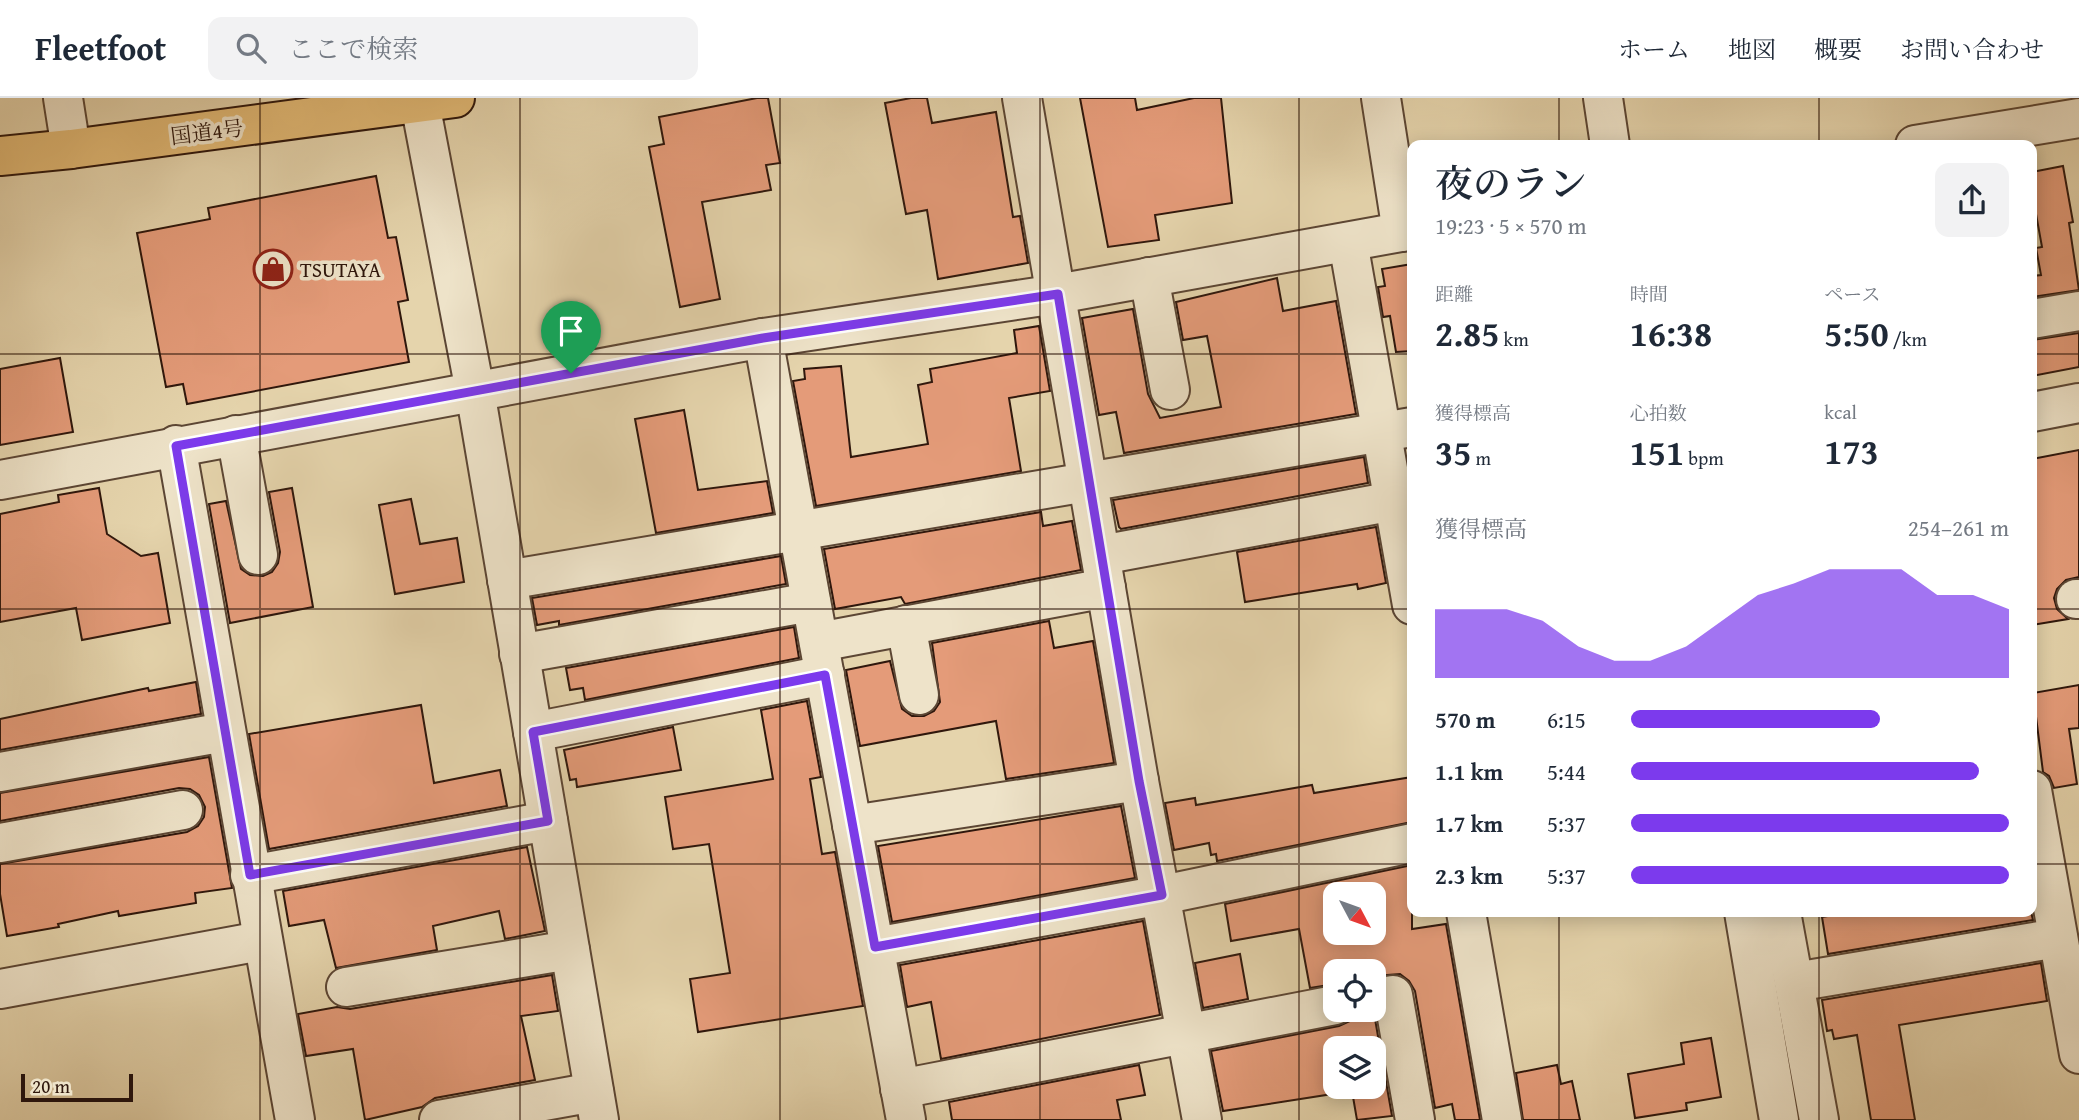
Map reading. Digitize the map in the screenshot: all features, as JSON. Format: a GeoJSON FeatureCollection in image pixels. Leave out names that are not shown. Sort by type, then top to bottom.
{"type":"FeatureCollection","features":[{"type":"Feature","properties":{"kind":"highway","name":"国道4号"},"geometry":{"type":"LineString","coordinates":[[0,156],[71,149],[432,100]]}},
{"type":"Feature","properties":{"kind":"street"},"geometry":{"type":"LineString","coordinates":[[63,98],[71,149]]}},
{"type":"Feature","properties":{"kind":"street"},"geometry":{"type":"LineString","coordinates":[[1023,98],[1139,781],[1188,1033],[1202,1120]]}},
{"type":"Feature","properties":{"kind":"street"},"geometry":{"type":"LineString","coordinates":[[0,481],[763,338],[1058,294],[1407,231],[1381,98]]}},
{"type":"Feature","properties":{"kind":"street"},"geometry":{"type":"LineString","coordinates":[[1603,98],[1609,140]]}},
{"type":"Feature","properties":{"kind":"street"},"geometry":{"type":"LineString","coordinates":[[432,100],[474,391],[597,1106],[439,1120]]}},
{"type":"Feature","properties":{"kind":"street"},"geometry":{"type":"LineString","coordinates":[[1950,140],[2079,118]]}},
{"type":"Feature","properties":{"kind":"street"},"geometry":{"type":"LineString","coordinates":[[1348,242],[1397,430],[1394,501],[1407,576]]}},
{"type":"Feature","properties":{"kind":"street"},"geometry":{"type":"LineString","coordinates":[[1149,278],[1170,390]]}},
{"type":"Feature","properties":{"kind":"street"},"geometry":{"type":"LineString","coordinates":[[2037,318],[2079,311]]}},
{"type":"Feature","properties":{"kind":"street"},"geometry":{"type":"LineString","coordinates":[[763,338],[903,1105],[1188,1033],[1323,1007]]}},
{"type":"Feature","properties":{"kind":"street"},"geometry":{"type":"LineString","coordinates":[[2037,411],[2079,403]]}},
{"type":"Feature","properties":{"kind":"street"},"geometry":{"type":"LineString","coordinates":[[507,580],[799,533],[1397,430]]}},
{"type":"Feature","properties":{"kind":"street"},"geometry":{"type":"LineString","coordinates":[[236,435],[258,555]]}},
{"type":"Feature","properties":{"kind":"street"},"geometry":{"type":"LineString","coordinates":[[176,446],[261,940],[295,1120]]}},
{"type":"Feature","properties":{"kind":"street"},"geometry":{"type":"LineString","coordinates":[[533,732],[822,658],[906,625],[1104,571],[1394,501]]}},
{"type":"Feature","properties":{"kind":"street"},"geometry":{"type":"LineString","coordinates":[[519,654],[811,602]]}},
{"type":"Feature","properties":{"kind":"street"},"geometry":{"type":"LineString","coordinates":[[906,625],[919,695]]}},
{"type":"Feature","properties":{"kind":"street"},"geometry":{"type":"LineString","coordinates":[[0,772],[225,732]]}},
{"type":"Feature","properties":{"kind":"street"},"geometry":{"type":"LineString","coordinates":[[852,825],[1139,781]]}},
{"type":"Feature","properties":{"kind":"street"},"geometry":{"type":"LineString","coordinates":[[0,843],[183,810]]}},
{"type":"Feature","properties":{"kind":"street"},"geometry":{"type":"LineString","coordinates":[[2037,820],[2079,1054]]}},
{"type":"Feature","properties":{"kind":"street"},"geometry":{"type":"LineString","coordinates":[[250,875],[548,821]]}},
{"type":"Feature","properties":{"kind":"street"},"geometry":{"type":"LineString","coordinates":[[875,947],[1162,895],[1407,844]]}},
{"type":"Feature","properties":{"kind":"street"},"geometry":{"type":"LineString","coordinates":[[1467,917],[1502,1120]]}},
{"type":"Feature","properties":{"kind":"street"},"geometry":{"type":"LineString","coordinates":[[1745,917],[1779,1120]]}},
{"type":"Feature","properties":{"kind":"street"},"geometry":{"type":"LineString","coordinates":[[1782,917],[1819,1120]]}},
{"type":"Feature","properties":{"kind":"street"},"geometry":{"type":"LineString","coordinates":[[1795,982],[2057,938]]}},
{"type":"Feature","properties":{"kind":"street"},"geometry":{"type":"LineString","coordinates":[[0,989],[261,940]]}},
{"type":"Feature","properties":{"kind":"street"},"geometry":{"type":"LineString","coordinates":[[346,987],[570,950]]}},
{"type":"Feature","properties":{"kind":"street"},"geometry":{"type":"LineString","coordinates":[[1386,996],[1393,995],[1415,1120]]}},
{"type":"Feature","properties":{"kind":"building"},"geometry":{"type":"Polygon","coordinates":[[[768,98],[780,163],[766,165],[771,190],[702,202],[720,299],[680,307],[649,147],[664,144],[659,117],[768,98]]]}},
{"type":"Feature","properties":{"kind":"building"},"geometry":{"type":"Polygon","coordinates":[[[927,98],[932,123],[996,112],[1013,217],[1020,216],[1028,263],[938,279],[927,210],[906,214],[885,103],[927,98]]]}},
{"type":"Feature","properties":{"kind":"building"},"geometry":{"type":"Polygon","coordinates":[[[1080,98],[1135,98],[1137,110],[1194,98],[1221,98],[1232,203],[1155,215],[1159,240],[1108,247],[1080,98]]]}},
{"type":"Feature","properties":{"kind":"building"},"geometry":{"type":"Polygon","coordinates":[[[2063,166],[2073,222],[2069,223],[2079,290],[2037,296],[2037,275],[2041,275],[2037,248],[2042,247],[2037,220],[2037,171],[2063,166]]]}},
{"type":"Feature","properties":{"kind":"building","name":"TSUTAYA"},"geometry":{"type":"Polygon","coordinates":[[[376,176],[388,238],[396,237],[408,300],[398,302],[409,362],[187,404],[183,384],[166,387],[137,233],[210,219],[208,208],[376,176]]]}},
{"type":"Feature","properties":{"kind":"building"},"geometry":{"type":"Polygon","coordinates":[[[1407,265],[1407,351],[1396,352],[1390,316],[1383,317],[1378,287],[1385,286],[1382,269],[1407,265]]]}},
{"type":"Feature","properties":{"kind":"building"},"geometry":{"type":"Polygon","coordinates":[[[1277,278],[1283,311],[1336,301],[1356,414],[1124,453],[1116,412],[1099,415],[1082,318],[1133,309],[1148,394],[1160,418],[1221,407],[1207,336],[1183,340],[1176,302],[1277,278]]]}},
{"type":"Feature","properties":{"kind":"building"},"geometry":{"type":"Polygon","coordinates":[[[1039,326],[1050,391],[1009,398],[1021,471],[816,506],[793,381],[805,379],[804,369],[841,366],[851,457],[928,444],[918,385],[932,382],[930,369],[1017,353],[1014,330],[1039,326]]]}},
{"type":"Feature","properties":{"kind":"building"},"geometry":{"type":"Polygon","coordinates":[[[2079,333],[2079,367],[2037,375],[2037,339],[2079,333]]]}},
{"type":"Feature","properties":{"kind":"building"},"geometry":{"type":"Polygon","coordinates":[[[60,358],[73,432],[0,445],[0,369],[60,358]]]}},
{"type":"Feature","properties":{"kind":"building"},"geometry":{"type":"Polygon","coordinates":[[[684,410],[698,490],[767,481],[773,513],[656,533],[635,419],[684,410]]]}},
{"type":"Feature","properties":{"kind":"building"},"geometry":{"type":"Polygon","coordinates":[[[2079,450],[2079,577],[2066,580],[2057,589],[2054,598],[2057,609],[2068,619],[2037,624],[2037,458],[2079,450]]]}},
{"type":"Feature","properties":{"kind":"building"},"geometry":{"type":"Polygon","coordinates":[[[1364,457],[1368,483],[1121,529],[1119,527],[1113,500],[1364,457]]]}},
{"type":"Feature","properties":{"kind":"building"},"geometry":{"type":"Polygon","coordinates":[[[99,488],[107,534],[141,556],[158,553],[170,623],[82,640],[76,608],[0,622],[0,514],[59,502],[58,495],[99,488]]]}},
{"type":"Feature","properties":{"kind":"building"},"geometry":{"type":"Polygon","coordinates":[[[292,488],[313,607],[230,623],[209,504],[226,501],[241,569],[250,575],[263,576],[272,572],[278,563],[280,552],[269,492],[292,488]]]}},
{"type":"Feature","properties":{"kind":"building"},"geometry":{"type":"Polygon","coordinates":[[[411,499],[420,544],[457,538],[464,582],[395,594],[379,505],[411,499]]]}},
{"type":"Feature","properties":{"kind":"building"},"geometry":{"type":"Polygon","coordinates":[[[1041,512],[1043,526],[1072,521],[1081,570],[905,604],[901,597],[835,609],[824,549],[1041,512]]]}},
{"type":"Feature","properties":{"kind":"building"},"geometry":{"type":"Polygon","coordinates":[[[1376,527],[1386,583],[1358,589],[1357,584],[1245,602],[1237,552],[1376,527]]]}},
{"type":"Feature","properties":{"kind":"building"},"geometry":{"type":"Polygon","coordinates":[[[781,556],[786,584],[559,625],[559,621],[537,625],[532,598],[781,556]]]}},
{"type":"Feature","properties":{"kind":"building"},"geometry":{"type":"Polygon","coordinates":[[[1049,621],[1054,648],[1093,641],[1114,763],[1006,779],[996,721],[860,746],[846,670],[890,661],[902,709],[912,716],[924,716],[934,711],[940,702],[932,643],[1049,621]]]}},
{"type":"Feature","properties":{"kind":"building"},"geometry":{"type":"Polygon","coordinates":[[[794,627],[799,658],[585,700],[583,688],[570,690],[566,668],[794,627]]]}},
{"type":"Feature","properties":{"kind":"building"},"geometry":{"type":"Polygon","coordinates":[[[196,682],[201,714],[0,750],[0,719],[148,688],[149,691],[196,682]]]}},
{"type":"Feature","properties":{"kind":"building"},"geometry":{"type":"Polygon","coordinates":[[[2079,685],[2079,728],[2069,729],[2077,784],[2054,788],[2049,776],[2043,772],[2037,725],[2037,692],[2079,685]]]}},
{"type":"Feature","properties":{"kind":"building"},"geometry":{"type":"Polygon","coordinates":[[[807,701],[821,777],[810,779],[822,854],[835,852],[863,1006],[698,1032],[690,979],[730,973],[709,844],[673,849],[665,797],[773,779],[761,710],[807,701]]]}},
{"type":"Feature","properties":{"kind":"building"},"geometry":{"type":"Polygon","coordinates":[[[421,705],[434,783],[500,770],[507,806],[269,849],[249,734],[421,705]]]}},
{"type":"Feature","properties":{"kind":"building"},"geometry":{"type":"Polygon","coordinates":[[[673,727],[681,770],[577,787],[576,779],[570,780],[564,750],[673,727]]]}},
{"type":"Feature","properties":{"kind":"building"},"geometry":{"type":"Polygon","coordinates":[[[209,757],[232,888],[195,893],[196,903],[119,916],[118,911],[58,924],[59,927],[7,936],[0,894],[0,864],[187,832],[198,826],[204,817],[205,807],[199,795],[190,789],[179,788],[0,821],[0,793],[209,757]]]}},
{"type":"Feature","properties":{"kind":"building"},"geometry":{"type":"Polygon","coordinates":[[[1407,778],[1407,823],[1217,861],[1216,854],[1211,855],[1209,843],[1174,850],[1165,803],[1195,798],[1196,805],[1312,785],[1314,793],[1407,778]]]}},
{"type":"Feature","properties":{"kind":"building"},"geometry":{"type":"Polygon","coordinates":[[[1121,806],[1135,878],[892,922],[878,846],[1121,806]]]}},
{"type":"Feature","properties":{"kind":"building"},"geometry":{"type":"Polygon","coordinates":[[[527,847],[545,931],[505,939],[499,911],[433,926],[437,950],[336,968],[324,920],[289,926],[283,891],[527,847]]]}},
{"type":"Feature","properties":{"kind":"building"},"geometry":{"type":"Polygon","coordinates":[[[1407,866],[1407,917],[1412,917],[1412,929],[1446,924],[1480,1120],[1455,1120],[1452,1104],[1435,1108],[1415,991],[1409,981],[1400,974],[1386,975],[1386,959],[1323,959],[1323,986],[1310,988],[1299,929],[1231,941],[1225,904],[1323,884],[1323,945],[1386,945],[1386,882],[1330,882],[1407,866]]]}},
{"type":"Feature","properties":{"kind":"building"},"geometry":{"type":"Polygon","coordinates":[[[1822,917],[2032,917],[2033,920],[1828,954],[1822,917]]]}},
{"type":"Feature","properties":{"kind":"building"},"geometry":{"type":"Polygon","coordinates":[[[1143,921],[1160,1015],[941,1059],[931,1002],[907,1007],[900,965],[1143,921]]]}},
{"type":"Feature","properties":{"kind":"building"},"geometry":{"type":"Polygon","coordinates":[[[1240,954],[1248,999],[1203,1008],[1195,963],[1240,954]]]}},
{"type":"Feature","properties":{"kind":"building"},"geometry":{"type":"Polygon","coordinates":[[[2041,963],[2047,1001],[1899,1025],[1915,1120],[1871,1120],[1857,1035],[1834,1039],[1832,1030],[1827,1031],[1822,1000],[2041,963]]]}},
{"type":"Feature","properties":{"kind":"building"},"geometry":{"type":"Polygon","coordinates":[[[552,975],[558,1011],[521,1016],[535,1080],[435,1098],[422,1107],[365,1120],[353,1049],[306,1056],[298,1014],[337,1007],[350,1009],[552,975]]]}},
{"type":"Feature","properties":{"kind":"building"},"geometry":{"type":"Polygon","coordinates":[[[1348,1022],[1376,1022],[1378,1036],[1323,1036],[1323,1095],[1223,1111],[1211,1051],[1348,1022]]]}},
{"type":"Feature","properties":{"kind":"building"},"geometry":{"type":"Polygon","coordinates":[[[1711,1038],[1721,1097],[1686,1103],[1687,1110],[1635,1118],[1628,1074],[1684,1064],[1681,1043],[1711,1038]]]}},
{"type":"Feature","properties":{"kind":"building"},"geometry":{"type":"Polygon","coordinates":[[[1139,1065],[1145,1095],[1117,1100],[1121,1120],[952,1120],[949,1102],[1139,1065]]]}},
{"type":"Feature","properties":{"kind":"building"},"geometry":{"type":"Polygon","coordinates":[[[1557,1065],[1561,1084],[1572,1081],[1580,1120],[1523,1120],[1516,1073],[1557,1065]]]}},
{"type":"Feature","properties":{"kind":"building"},"geometry":{"type":"Polygon","coordinates":[[[1386,1082],[1392,1116],[1357,1120],[1353,1099],[1386,1099],[1386,1082]]]}},
{"type":"Feature","properties":{"kind":"place","name":"TSUTAYA"},"geometry":{"type":"Point","coordinates":[273,269]}},
{"type":"Feature","properties":{"kind":"route"},"geometry":{"type":"LineString","coordinates":[[1058,294],[1139,781],[1162,895],[875,947],[825,675],[533,732],[548,821],[250,875],[176,446],[571,373],[763,338],[1058,294]]}}]}
